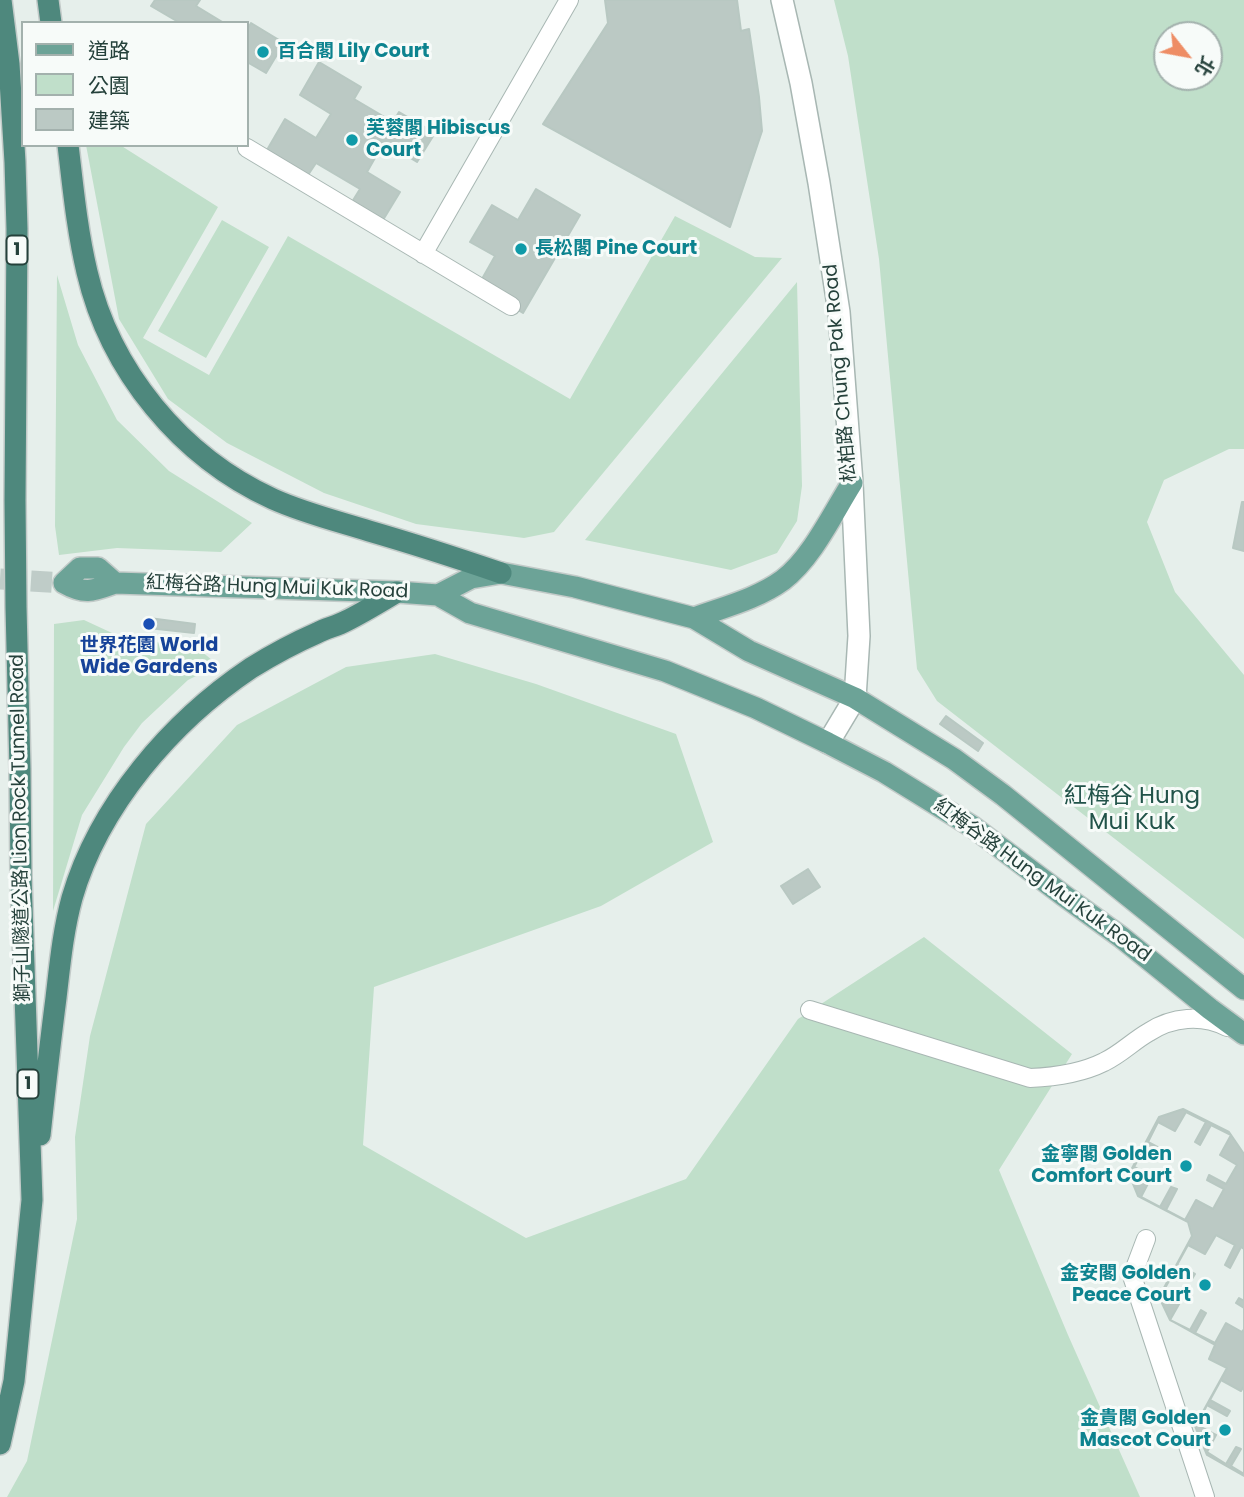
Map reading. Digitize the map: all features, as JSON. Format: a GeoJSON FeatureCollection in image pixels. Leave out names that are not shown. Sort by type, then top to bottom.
{"type":"FeatureCollection","features":[{"type":"Feature","properties":{"kind":"highway","name":"獅子山隧道公路 Lion Rock Tunnel Road"},"geometry":{"type":"LineString","coordinates":[[0,1444],[13,1381],[32,1200],[21,877],[16,607],[17,229],[13,107],[1,0]]}},
{"type":"Feature","properties":{"kind":"highway"},"geometry":{"type":"LineString","coordinates":[[48,0],[51,21]]}},
{"type":"Feature","properties":{"kind":"highway"},"geometry":{"type":"LineString","coordinates":[[68,147],[85,261],[102,320],[124,365],[140,389],[185,439],[217,466],[273,499],[501,573]]}},
{"type":"Feature","properties":{"kind":"highway"},"geometry":{"type":"LineString","coordinates":[[32,1200],[62,941],[78,879],[108,817],[167,739],[214,695],[254,666],[287,647],[345,622],[397,592]]}},
{"type":"Feature","properties":{"kind":"main road"},"geometry":{"type":"LineString","coordinates":[[694,618],[748,600],[783,580],[807,556],[852,483]]}},
{"type":"Feature","properties":{"kind":"main road","name":"紅梅谷路 Hung Mui Kuk Road"},"geometry":{"type":"LineString","coordinates":[[438,596],[471,578],[501,573],[575,587],[694,618],[749,651],[855,698],[954,760],[1003,795],[1244,989]]}},
{"type":"Feature","properties":{"kind":"main road","name":"紅梅谷路 Hung Mui Kuk Road"},"geometry":{"type":"LineString","coordinates":[[115,583],[397,592],[438,596],[470,613],[665,671],[756,708],[828,743],[894,778],[974,827],[1121,937],[1244,1036]]}},
{"type":"Feature","properties":{"kind":"street","name":"松柏路 Chung Pak Road"},"geometry":{"type":"LineString","coordinates":[[782,0],[801,83],[839,312],[852,483],[859,636],[855,698],[828,743]]}},
{"type":"Feature","properties":{"kind":"lane"},"geometry":{"type":"LineString","coordinates":[[423,254],[569,0]]}},
{"type":"Feature","properties":{"kind":"lane"},"geometry":{"type":"LineString","coordinates":[[247,148],[511,306]]}},
{"type":"Feature","properties":{"kind":"lane"},"geometry":{"type":"LineString","coordinates":[[810,1010],[1030,1078],[1082,1071],[1102,1063],[1122,1052],[1147,1032],[1169,1022],[1191,1018],[1211,1020],[1244,1036]]}},
{"type":"Feature","properties":{"kind":"lane"},"geometry":{"type":"LineString","coordinates":[[1146,1239],[1132,1276],[1205,1497]]}},
{"type":"Feature","properties":{"kind":"green space"},"geometry":{"type":"Polygon","coordinates":[[[834,0],[1244,0],[1244,449],[1229,449],[1164,480],[1147,522],[1175,592],[1244,675],[1244,939],[937,701],[917,669],[879,259],[848,56],[834,0]]]}},
{"type":"Feature","properties":{"kind":"green space"},"geometry":{"type":"Polygon","coordinates":[[[86,147],[123,147],[218,207],[143,338],[209,375],[288,236],[570,399],[675,216],[755,257],[782,258],[554,532],[524,538],[416,524],[324,493],[227,443],[168,399],[119,319],[86,147]]]}},
{"type":"Feature","properties":{"kind":"green space"},"geometry":{"type":"Polygon","coordinates":[[[222,220],[269,247],[206,358],[158,331],[222,220]]]}},
{"type":"Feature","properties":{"kind":"green space"},"geometry":{"type":"Polygon","coordinates":[[[57,275],[78,345],[117,420],[169,471],[252,523],[221,552],[117,548],[59,555],[55,526],[57,275]]]}},
{"type":"Feature","properties":{"kind":"green space"},"geometry":{"type":"Polygon","coordinates":[[[797,282],[802,486],[797,521],[777,553],[731,570],[585,540],[797,282]]]}},
{"type":"Feature","properties":{"kind":"green space"},"geometry":{"type":"Polygon","coordinates":[[[84,620],[125,639],[195,646],[218,665],[188,680],[142,723],[124,747],[82,815],[53,911],[54,624],[84,620]]]}},
{"type":"Feature","properties":{"kind":"green space"},"geometry":{"type":"Polygon","coordinates":[[[435,654],[536,684],[676,734],[713,842],[601,906],[374,987],[363,1145],[526,1238],[686,1179],[798,1019],[924,937],[1072,1054],[999,1170],[1140,1497],[7,1497],[27,1461],[77,1219],[75,1137],[90,1036],[146,824],[237,725],[346,667],[435,654]]]}},
{"type":"Feature","properties":{"kind":"building","name":"百合閣 Lily Court"},"geometry":{"type":"Polygon","coordinates":[[[155,0],[200,0],[196,6],[221,21],[177,21],[151,6],[155,0]]]}},
{"type":"Feature","properties":{"kind":"building"},"geometry":{"type":"Polygon","coordinates":[[[605,0],[737,0],[741,31],[749,29],[762,131],[730,227],[543,124],[608,23],[605,0]]]}},
{"type":"Feature","properties":{"kind":"building","name":"百合閣 Lily Court"},"geometry":{"type":"Polygon","coordinates":[[[251,23],[284,43],[266,73],[248,63],[248,28],[251,23]]]}},
{"type":"Feature","properties":{"kind":"building","name":"芙蓉閣 Hibiscus Court"},"geometry":{"type":"Polygon","coordinates":[[[319,62],[361,87],[354,99],[393,122],[399,112],[435,133],[417,162],[384,142],[367,172],[400,192],[383,220],[352,202],[360,189],[316,163],[308,175],[267,150],[285,119],[316,138],[331,114],[300,95],[319,62]]]}},
{"type":"Feature","properties":{"kind":"building","name":"長松閣 Pine Court"},"geometry":{"type":"Polygon","coordinates":[[[536,189],[580,215],[523,313],[478,286],[495,256],[470,242],[492,205],[518,220],[536,189]]]}},
{"type":"Feature","properties":{"kind":"building"},"geometry":{"type":"Polygon","coordinates":[[[1244,502],[1244,551],[1233,548],[1244,502]]]}},
{"type":"Feature","properties":{"kind":"building"},"geometry":{"type":"Polygon","coordinates":[[[149,618],[195,624],[194,633],[148,628],[149,618]]]}},
{"type":"Feature","properties":{"kind":"building"},"geometry":{"type":"Polygon","coordinates":[[[946,716],[983,743],[978,751],[940,724],[946,716]]]}},
{"type":"Feature","properties":{"kind":"building"},"geometry":{"type":"Polygon","coordinates":[[[808,869],[820,887],[793,904],[781,886],[808,869]]]}},
{"type":"Feature","properties":{"kind":"building"},"geometry":{"type":"Polygon","coordinates":[[[1183,1109],[1229,1132],[1244,1154],[1244,1476],[1207,1455],[1195,1426],[1227,1368],[1209,1359],[1215,1345],[1170,1320],[1159,1297],[1192,1236],[1188,1222],[1138,1196],[1129,1174],[1159,1117],[1183,1109]]]}},
{"type":"Feature","properties":{"kind":"building","name":"金寧閣 Golden Comfort Court"},"geometry":{"type":"Polygon","coordinates":[[[1186,1112],[1206,1122],[1195,1142],[1200,1145],[1211,1125],[1231,1135],[1220,1155],[1237,1165],[1226,1184],[1209,1175],[1207,1180],[1224,1189],[1213,1209],[1196,1200],[1185,1220],[1166,1210],[1177,1189],[1171,1187],[1160,1207],[1141,1197],[1152,1176],[1134,1167],[1145,1147],[1162,1157],[1165,1151],[1148,1142],[1158,1122],[1175,1131],[1186,1112]]]}},
{"type":"Feature","properties":{"kind":"building","name":"金安閣 Golden Peace Court"},"geometry":{"type":"Polygon","coordinates":[[[1216,1235],[1235,1245],[1225,1265],[1230,1268],[1241,1247],[1244,1249],[1244,1301],[1239,1298],[1236,1303],[1244,1308],[1244,1329],[1242,1332],[1226,1323],[1215,1343],[1195,1333],[1206,1313],[1201,1310],[1190,1330],[1170,1320],[1182,1299],[1164,1290],[1175,1270],[1192,1279],[1195,1274],[1177,1265],[1188,1245],[1205,1254],[1216,1235]]]}},
{"type":"Feature","properties":{"kind":"building","name":"金貴閣 Golden Mascot Court"},"geometry":{"type":"Polygon","coordinates":[[[1221,1380],[1241,1391],[1244,1386],[1244,1474],[1231,1466],[1241,1449],[1236,1447],[1226,1464],[1207,1452],[1216,1435],[1197,1425],[1207,1405],[1227,1416],[1230,1411],[1210,1400],[1221,1380]]]}},
{"type":"Feature","properties":{"kind":"tunnel"},"geometry":{"type":"LineString","coordinates":[[0,579],[64,583]]}},
{"type":"Feature","properties":{"kind":"place","name":"百合閣 Lily Court"},"geometry":{"type":"Point","coordinates":[263,52]}},
{"type":"Feature","properties":{"kind":"place","name":"芙蓉閣 Hibiscus Court"},"geometry":{"type":"Point","coordinates":[352,140]}},
{"type":"Feature","properties":{"kind":"place","name":"長松閣 Pine Court"},"geometry":{"type":"Point","coordinates":[521,249]}},
{"type":"Feature","properties":{"kind":"place","name":"世界花園 World Wide Gardens"},"geometry":{"type":"Point","coordinates":[149,624]}},
{"type":"Feature","properties":{"kind":"place","name":"金寧閣 Golden Comfort Court"},"geometry":{"type":"Point","coordinates":[1186,1166]}},
{"type":"Feature","properties":{"kind":"place","name":"金安閣 Golden Peace Court"},"geometry":{"type":"Point","coordinates":[1205,1285]}},
{"type":"Feature","properties":{"kind":"place","name":"金貴閣 Golden Mascot Court"},"geometry":{"type":"Point","coordinates":[1225,1430]}},
{"type":"Feature","properties":{"kind":"district","name":"紅梅谷 Hung Mui Kuk"},"geometry":{"type":"Point","coordinates":[1132,810]}}]}
